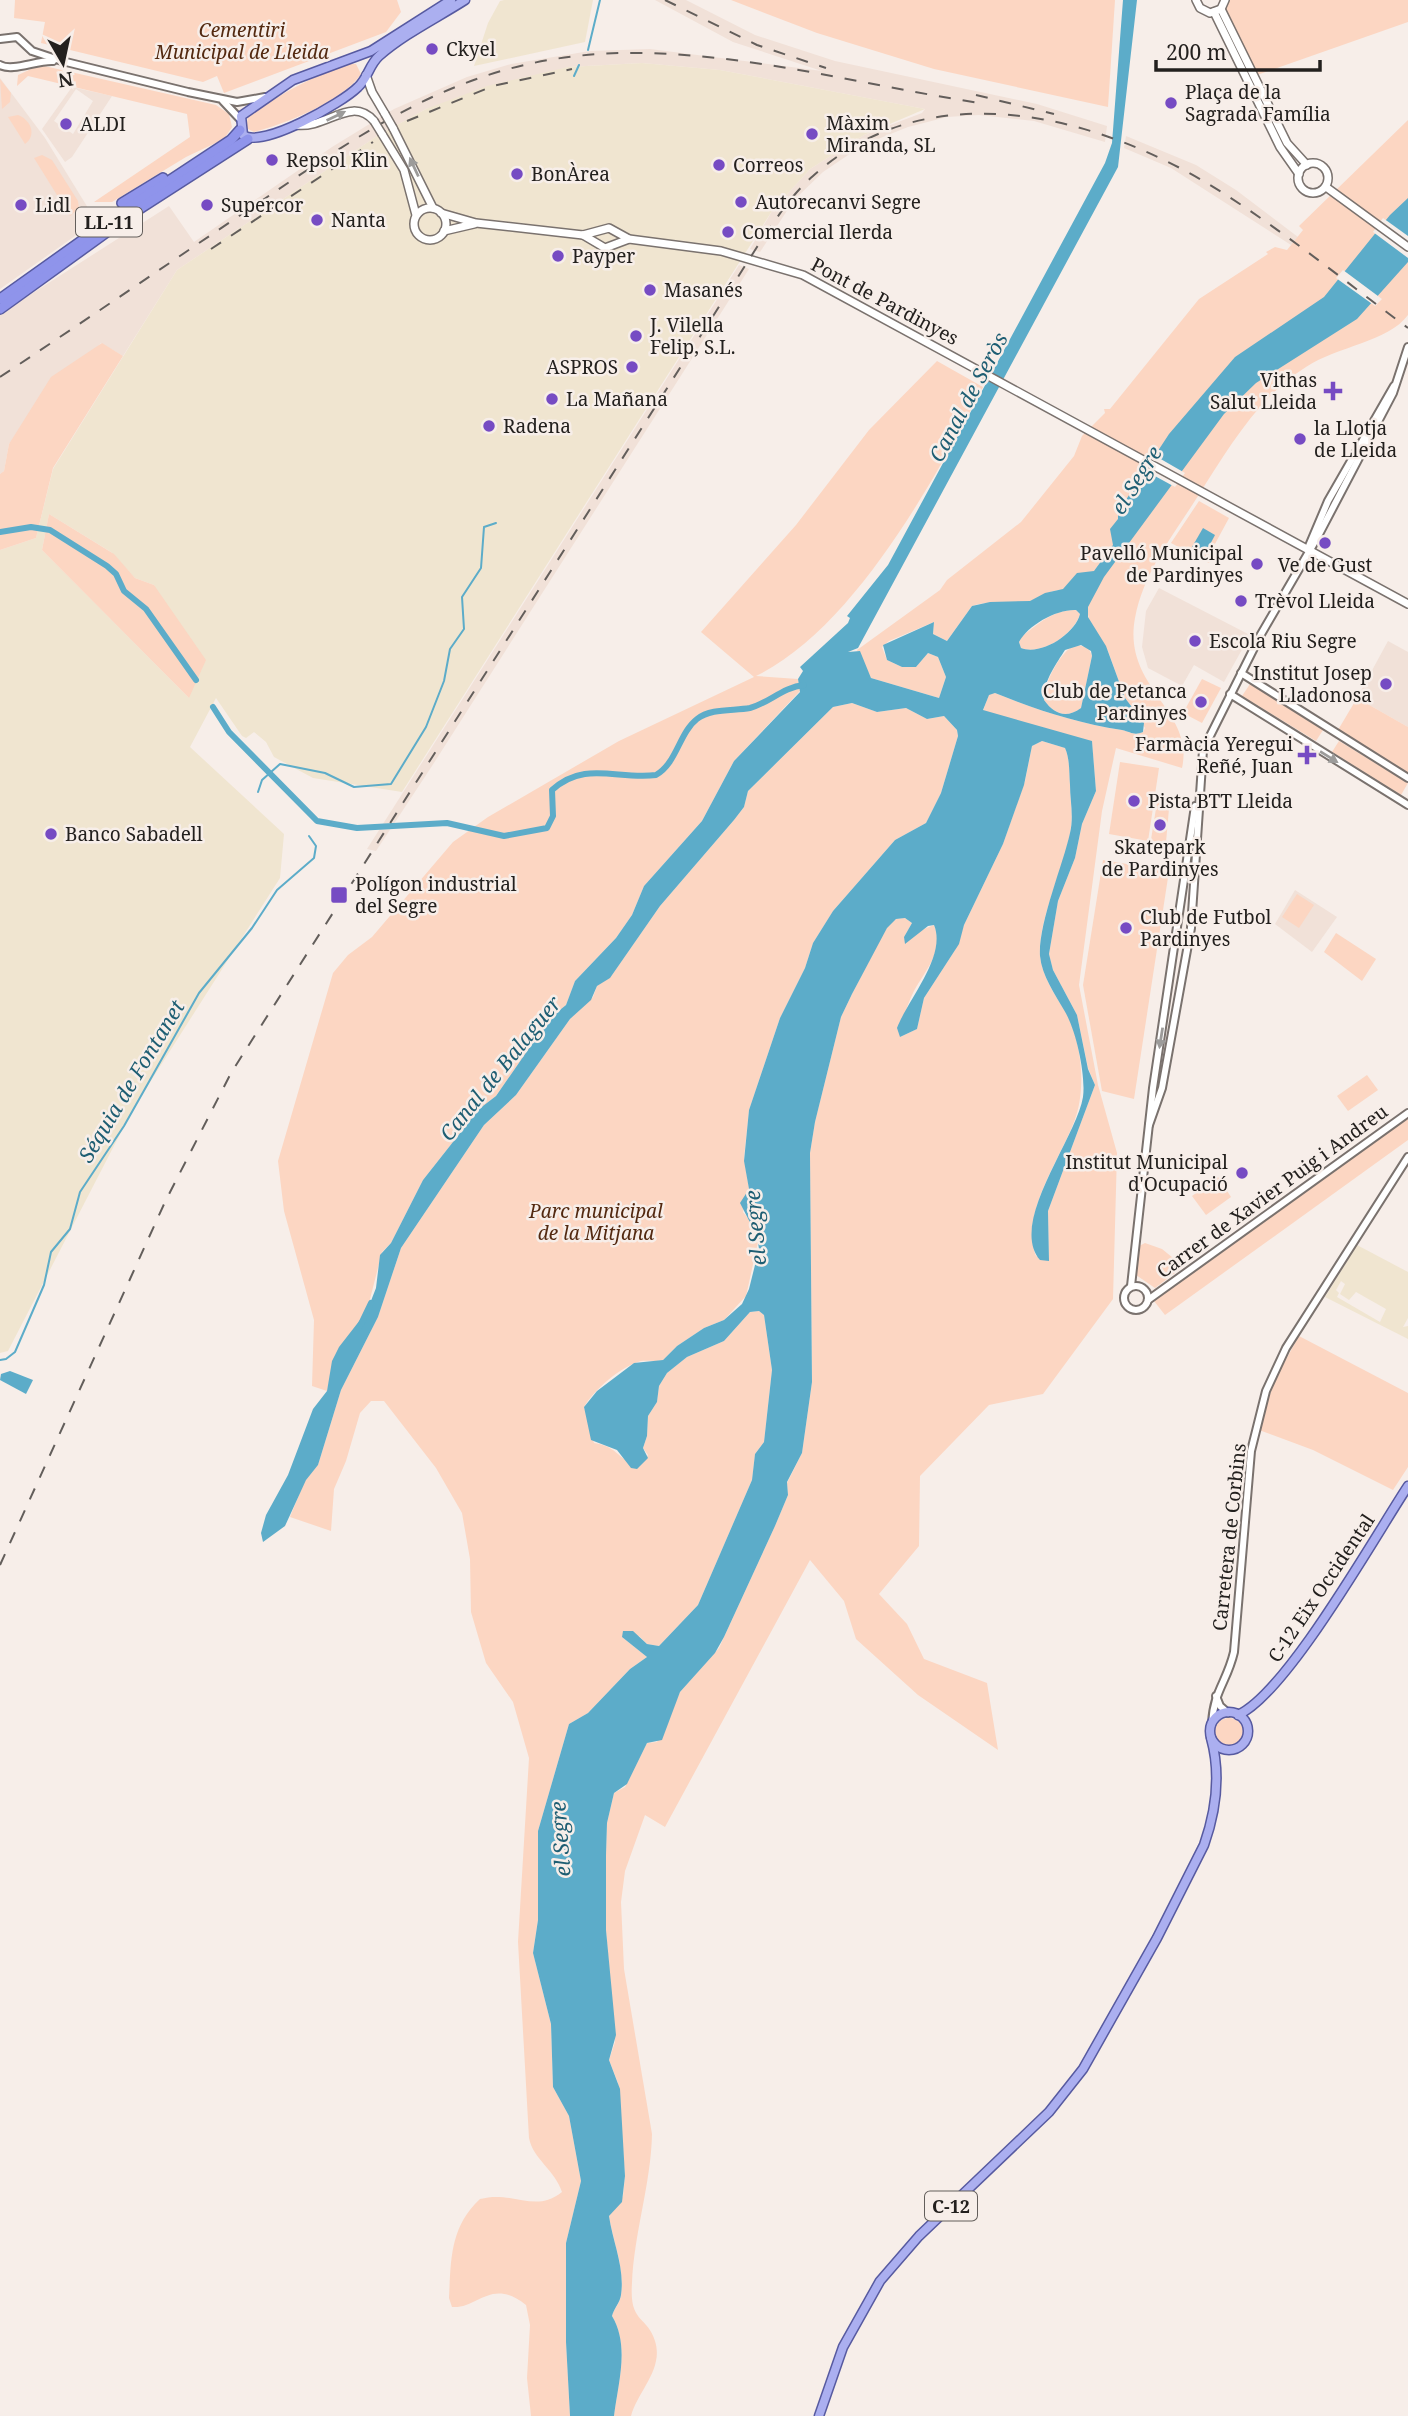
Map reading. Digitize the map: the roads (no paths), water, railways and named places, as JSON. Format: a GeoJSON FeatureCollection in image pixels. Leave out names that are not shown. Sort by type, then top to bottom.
{"type":"FeatureCollection","features":[{"type":"Feature","properties":{"kind":"highway","name":"LL-11"},"geometry":{"type":"LineString","coordinates":[[0,299],[240,130]]}},
{"type":"Feature","properties":{"kind":"highway","name":"LL-11"},"geometry":{"type":"LineString","coordinates":[[0,309],[133,213],[248,139]]}},
{"type":"Feature","properties":{"kind":"highway"},"geometry":{"type":"LineString","coordinates":[[122,203],[219,147]]}},
{"type":"Feature","properties":{"kind":"main road"},"geometry":{"type":"LineString","coordinates":[[248,139],[240,130],[239,118],[266,96],[315,70],[354,58],[452,0]]}},
{"type":"Feature","properties":{"kind":"main road","name":"LL-11"},"geometry":{"type":"LineString","coordinates":[[248,139],[267,136],[295,125],[354,91],[379,55],[465,0]]}},
{"type":"Feature","properties":{"kind":"main road"},"geometry":{"type":"LineString","coordinates":[[1196,0],[1203,10],[1218,10]]}},
{"type":"Feature","properties":{"kind":"main road"},"geometry":{"type":"LineString","coordinates":[[1218,10],[1224,0]]}},
{"type":"Feature","properties":{"kind":"main road"},"geometry":{"type":"LineString","coordinates":[[1218,10],[1287,144],[1307,165],[1323,167],[1329,178],[1326,187],[1319,192],[1307,192],[1299,183],[1299,174],[1280,147],[1218,10]]}},
{"type":"Feature","properties":{"kind":"main road"},"geometry":{"type":"LineString","coordinates":[[410,27],[423,12]]}},
{"type":"Feature","properties":{"kind":"main road"},"geometry":{"type":"LineString","coordinates":[[354,58],[363,63],[372,92],[433,208],[476,223],[583,235],[609,228],[629,239]]}},
{"type":"Feature","properties":{"kind":"main road"},"geometry":{"type":"LineString","coordinates":[[295,125],[317,125],[354,110],[366,113],[374,121],[404,170],[416,215],[413,226],[420,237],[432,240],[444,231],[476,223]]}},
{"type":"Feature","properties":{"kind":"main road"},"geometry":{"type":"LineString","coordinates":[[1299,174],[1307,165]]}},
{"type":"Feature","properties":{"kind":"main road"},"geometry":{"type":"LineString","coordinates":[[1326,187],[1408,247]]}},
{"type":"Feature","properties":{"kind":"main road"},"geometry":{"type":"LineString","coordinates":[[416,215],[422,210],[433,208]]}},
{"type":"Feature","properties":{"kind":"main road"},"geometry":{"type":"LineString","coordinates":[[441,213],[445,220],[444,231]]}},
{"type":"Feature","properties":{"kind":"main road"},"geometry":{"type":"LineString","coordinates":[[599,244],[600,232]]}},
{"type":"Feature","properties":{"kind":"main road"},"geometry":{"type":"LineString","coordinates":[[616,233],[616,244]]}},
{"type":"Feature","properties":{"kind":"main road"},"geometry":{"type":"LineString","coordinates":[[583,235],[607,248],[629,239]]}},
{"type":"Feature","properties":{"kind":"main road","name":"Pont de Pardinyes"},"geometry":{"type":"LineString","coordinates":[[629,239],[741,255],[803,275],[1408,604]]}},
{"type":"Feature","properties":{"kind":"main road","name":"C-12 Eix Occidental"},"geometry":{"type":"LineString","coordinates":[[1256,1704],[1312,1634],[1408,1486]]}},
{"type":"Feature","properties":{"kind":"main road"},"geometry":{"type":"LineString","coordinates":[[1217,1769],[1211,1738],[1212,1723],[1219,1716],[1228,1713],[1238,1715],[1256,1704]]}},
{"type":"Feature","properties":{"kind":"main road"},"geometry":{"type":"LineString","coordinates":[[1217,1769],[1231,1750],[1242,1744],[1256,1704]]}},
{"type":"Feature","properties":{"kind":"main road"},"geometry":{"type":"LineString","coordinates":[[1238,1715],[1247,1728]]}},
{"type":"Feature","properties":{"kind":"main road"},"geometry":{"type":"LineString","coordinates":[[1211,1738],[1217,1746],[1231,1750]]}},
{"type":"Feature","properties":{"kind":"main road","name":"C-12"},"geometry":{"type":"LineString","coordinates":[[819,2416],[847,2339],[880,2281],[919,2236],[1049,2112],[1093,2053],[1200,1854],[1212,1821],[1217,1769]]}},
{"type":"Feature","properties":{"kind":"street"},"geometry":{"type":"LineString","coordinates":[[0,39],[12,36],[23,41],[32,51],[62,61],[222,100],[248,102],[266,96]]}},
{"type":"Feature","properties":{"kind":"street"},"geometry":{"type":"LineString","coordinates":[[22,64],[27,52],[23,41]]}},
{"type":"Feature","properties":{"kind":"street"},"geometry":{"type":"LineString","coordinates":[[0,65],[10,68],[41,60],[62,61]]}},
{"type":"Feature","properties":{"kind":"street"},"geometry":{"type":"LineString","coordinates":[[222,100],[239,118]]}},
{"type":"Feature","properties":{"kind":"street"},"geometry":{"type":"LineString","coordinates":[[1149,1125],[1162,1088],[1183,984],[1195,874],[1195,820],[1203,750],[1308,549],[1328,501],[1395,384],[1408,347]]}},
{"type":"Feature","properties":{"kind":"street"},"geometry":{"type":"LineString","coordinates":[[1241,673],[1408,778]]}},
{"type":"Feature","properties":{"kind":"street"},"geometry":{"type":"LineString","coordinates":[[1230,694],[1408,805]]}},
{"type":"Feature","properties":{"kind":"street"},"geometry":{"type":"LineString","coordinates":[[1131,1286],[1142,1287],[1150,1296],[1140,1309],[1129,1308],[1124,1294],[1131,1286],[1149,1125],[1186,861],[1195,820]]}},
{"type":"Feature","properties":{"kind":"street"},"geometry":{"type":"LineString","coordinates":[[1186,861],[1195,874]]}},
{"type":"Feature","properties":{"kind":"street"},"geometry":{"type":"LineString","coordinates":[[1184,875],[1195,874]]}},
{"type":"Feature","properties":{"kind":"street","name":"Carrer de Xavier Puig i Andreu"},"geometry":{"type":"LineString","coordinates":[[1150,1296],[1408,1113]]}},
{"type":"Feature","properties":{"kind":"street","name":"Carretera de Corbins"},"geometry":{"type":"LineString","coordinates":[[1212,1723],[1216,1693],[1229,1673],[1234,1653],[1251,1451],[1266,1391],[1288,1344],[1408,1157]]}},
{"type":"Feature","properties":{"kind":"street"},"geometry":{"type":"LineString","coordinates":[[1216,1693],[1217,1702],[1228,1713]]}},
{"type":"Feature","properties":{"kind":"water","name":"el Segre"},"geometry":{"type":"Polygon","coordinates":[[[1123,0],[1137,0],[1118,167],[858,648],[848,652],[860,651],[871,678],[939,698],[946,677],[938,657],[928,653],[916,667],[902,667],[887,660],[883,645],[934,622],[933,634],[947,641],[972,606],[990,602],[1030,601],[1045,593],[1063,589],[1077,573],[1094,571],[1113,545],[1110,529],[1118,519],[1118,512],[1169,434],[1235,357],[1324,297],[1390,215],[1408,198],[1408,262],[1357,319],[1256,383],[1224,414],[1104,577],[1088,607],[1088,617],[1106,646],[1125,698],[1144,723],[1143,732],[1135,734],[1073,720],[995,693],[989,695],[983,710],[1092,741],[1096,791],[1082,824],[1075,858],[1058,901],[1049,954],[1053,970],[1077,1015],[1088,1069],[1095,1085],[1048,1211],[1049,1261],[1040,1260],[1032,1244],[1032,1225],[1047,1180],[1078,1115],[1084,1088],[1076,1040],[1068,1018],[1046,978],[1040,956],[1047,911],[1071,827],[1069,766],[1065,748],[1042,741],[1032,746],[1024,785],[1003,844],[964,925],[959,944],[924,998],[917,1029],[900,1037],[897,1028],[931,964],[937,937],[934,925],[928,926],[905,944],[904,937],[912,923],[905,918],[896,919],[887,928],[841,1017],[810,1153],[812,1382],[802,1453],[787,1482],[788,1495],[775,1526],[724,1637],[715,1653],[680,1692],[662,1740],[647,1743],[627,1784],[614,1793],[607,1823],[606,1930],[616,2035],[609,2060],[620,2089],[625,2176],[622,2202],[609,2216],[622,2285],[612,2316],[622,2352],[614,2416],[570,2416],[566,2342],[566,2243],[581,2181],[569,2116],[553,2087],[551,2024],[533,1953],[538,1920],[538,1831],[569,1724],[588,1713],[630,1669],[647,1657],[622,1637],[623,1631],[633,1631],[647,1644],[659,1646],[698,1605],[752,1480],[755,1454],[764,1442],[772,1370],[764,1315],[759,1311],[750,1312],[724,1341],[687,1357],[667,1373],[659,1386],[657,1402],[648,1416],[643,1448],[648,1458],[637,1469],[631,1468],[617,1450],[591,1440],[584,1407],[597,1391],[634,1363],[663,1360],[677,1346],[704,1328],[724,1320],[742,1304],[749,1289],[759,1249],[757,1236],[740,1203],[749,1189],[744,1161],[749,1110],[780,1018],[805,968],[813,943],[833,911],[895,840],[926,823],[941,793],[958,736],[957,730],[944,716],[927,719],[906,708],[877,712],[852,703],[833,707],[748,791],[744,807],[660,906],[610,978],[597,986],[591,1000],[570,1019],[516,1095],[484,1125],[401,1248],[378,1317],[341,1390],[318,1465],[306,1480],[285,1526],[263,1542],[261,1533],[266,1515],[288,1475],[313,1409],[327,1391],[332,1361],[339,1347],[367,1311],[376,1288],[380,1255],[391,1243],[423,1180],[479,1109],[496,1096],[550,1018],[566,1005],[575,981],[616,938],[632,915],[644,886],[702,821],[734,761],[800,692],[798,679],[803,671],[800,667],[848,623],[850,618],[847,616],[888,565],[1105,163],[1112,143],[1123,0]],[[1076,610],[1060,612],[1036,624],[1019,642],[1021,648],[1038,649],[1056,642],[1077,622],[1080,614],[1076,610]],[[1081,645],[1065,650],[1045,687],[1044,700],[1056,712],[1065,714],[1081,708],[1092,656],[1091,651],[1081,645]]]}},
{"type":"Feature","properties":{"kind":"water"},"geometry":{"type":"Polygon","coordinates":[[[1203,528],[1215,535],[1205,554],[1192,547],[1203,528]]]}},
{"type":"Feature","properties":{"kind":"water"},"geometry":{"type":"Polygon","coordinates":[[[10,1371],[33,1380],[26,1394],[0,1380],[1,1374],[10,1371]]]}},
{"type":"Feature","properties":{"kind":"waterway","name":"Séquia de Fontanet"},"geometry":{"type":"LineString","coordinates":[[588,50],[600,0]]}},
{"type":"Feature","properties":{"kind":"waterway","name":"Séquia de Fontanet"},"geometry":{"type":"LineString","coordinates":[[574,76],[579,65]]}},
{"type":"Feature","properties":{"kind":"waterway","name":"Séquia de Fontanet"},"geometry":{"type":"LineString","coordinates":[[258,792],[262,780],[280,764],[325,773],[354,787],[391,784],[426,727],[444,681],[450,649],[464,629],[462,597],[481,568],[484,527],[496,523]]}},
{"type":"Feature","properties":{"kind":"waterway"},"geometry":{"type":"LineString","coordinates":[[0,532],[31,527],[50,530],[107,566],[116,574],[124,591],[146,609],[196,680]]}},
{"type":"Feature","properties":{"kind":"waterway"},"geometry":{"type":"LineString","coordinates":[[213,707],[229,732],[317,821],[357,828],[447,823],[504,836],[547,828],[553,816],[552,790],[564,781],[589,773],[656,775],[669,763],[691,725],[703,715],[715,711],[750,708],[796,686],[804,685]]}},
{"type":"Feature","properties":{"kind":"waterway","name":"Séquia de Fontanet"},"geometry":{"type":"LineString","coordinates":[[0,1360],[15,1352],[44,1285],[51,1252],[70,1229],[80,1192],[124,1126],[199,993],[252,928],[277,890],[314,858],[316,846],[309,836]]}},
{"type":"Feature","properties":{"kind":"waterway","name":"Canal de Balaguer"},"geometry":{"type":"LineString","coordinates":[[359,1328],[371,1303]]}},
{"type":"Feature","properties":{"kind":"railway"},"geometry":{"type":"LineString","coordinates":[[665,0],[757,45],[826,68]]}},
{"type":"Feature","properties":{"kind":"railway"},"geometry":{"type":"LineString","coordinates":[[0,377],[334,152],[380,124],[475,80],[526,65],[582,55],[686,55],[815,73],[986,104]]}},
{"type":"Feature","properties":{"kind":"railway"},"geometry":{"type":"LineString","coordinates":[[407,121],[493,86],[572,69]]}},
{"type":"Feature","properties":{"kind":"railway"},"geometry":{"type":"LineString","coordinates":[[976,95],[1054,114]]}},
{"type":"Feature","properties":{"kind":"railway"},"geometry":{"type":"LineString","coordinates":[[0,1565],[165,1202],[231,1073],[757,247],[790,201],[813,176],[858,144],[906,124],[957,115],[1010,115],[1062,123],[1114,139],[1163,160],[1210,185],[1286,236],[1408,328]]}},
{"type":"Feature","properties":{"kind":"railway"},"geometry":{"type":"LineString","coordinates":[[211,249],[373,142]]}},
{"type":"Feature","properties":{"kind":"place","name":"Ckyel"},"geometry":{"type":"Point","coordinates":[432,49]}},
{"type":"Feature","properties":{"kind":"place","name":"Plaça de la Sagrada Família"},"geometry":{"type":"Point","coordinates":[1171,103]}},
{"type":"Feature","properties":{"kind":"place","name":"ALDI"},"geometry":{"type":"Point","coordinates":[66,124]}},
{"type":"Feature","properties":{"kind":"place","name":"Màxim Miranda, SL"},"geometry":{"type":"Point","coordinates":[812,134]}},
{"type":"Feature","properties":{"kind":"place","name":"Repsol Klin"},"geometry":{"type":"Point","coordinates":[272,160]}},
{"type":"Feature","properties":{"kind":"place","name":"Correos"},"geometry":{"type":"Point","coordinates":[719,165]}},
{"type":"Feature","properties":{"kind":"place","name":"BonÀrea"},"geometry":{"type":"Point","coordinates":[517,174]}},
{"type":"Feature","properties":{"kind":"place","name":"Autorecanvi Segre"},"geometry":{"type":"Point","coordinates":[741,202]}},
{"type":"Feature","properties":{"kind":"place","name":"Lidl"},"geometry":{"type":"Point","coordinates":[21,205]}},
{"type":"Feature","properties":{"kind":"place","name":"Supercor"},"geometry":{"type":"Point","coordinates":[207,205]}},
{"type":"Feature","properties":{"kind":"place","name":"Nanta"},"geometry":{"type":"Point","coordinates":[317,220]}},
{"type":"Feature","properties":{"kind":"place","name":"Comercial Ilerda"},"geometry":{"type":"Point","coordinates":[728,232]}},
{"type":"Feature","properties":{"kind":"place","name":"Payper"},"geometry":{"type":"Point","coordinates":[558,256]}},
{"type":"Feature","properties":{"kind":"place","name":"Masanés"},"geometry":{"type":"Point","coordinates":[650,290]}},
{"type":"Feature","properties":{"kind":"place","name":"J. Vilella Felip, S.L."},"geometry":{"type":"Point","coordinates":[636,336]}},
{"type":"Feature","properties":{"kind":"place","name":"ASPROS"},"geometry":{"type":"Point","coordinates":[632,367]}},
{"type":"Feature","properties":{"kind":"place","name":"Vithas Salut Lleida"},"geometry":{"type":"Point","coordinates":[1333,391]}},
{"type":"Feature","properties":{"kind":"place","name":"La Mañana"},"geometry":{"type":"Point","coordinates":[552,399]}},
{"type":"Feature","properties":{"kind":"place","name":"Radena"},"geometry":{"type":"Point","coordinates":[489,426]}},
{"type":"Feature","properties":{"kind":"place","name":"la Llotja de Lleida"},"geometry":{"type":"Point","coordinates":[1300,439]}},
{"type":"Feature","properties":{"kind":"place","name":"Ve de Gust"},"geometry":{"type":"Point","coordinates":[1325,543]}},
{"type":"Feature","properties":{"kind":"place","name":"Pavelló Municipal de Pardinyes"},"geometry":{"type":"Point","coordinates":[1257,564]}},
{"type":"Feature","properties":{"kind":"place","name":"Trèvol Lleida"},"geometry":{"type":"Point","coordinates":[1241,601]}},
{"type":"Feature","properties":{"kind":"place","name":"Escola Riu Segre"},"geometry":{"type":"Point","coordinates":[1195,641]}},
{"type":"Feature","properties":{"kind":"place","name":"Institut Josep Lladonosa"},"geometry":{"type":"Point","coordinates":[1386,684]}},
{"type":"Feature","properties":{"kind":"place","name":"Club de Petanca Pardinyes"},"geometry":{"type":"Point","coordinates":[1201,702]}},
{"type":"Feature","properties":{"kind":"place","name":"Farmàcia Yeregui Reñé, Juan"},"geometry":{"type":"Point","coordinates":[1307,755]}},
{"type":"Feature","properties":{"kind":"place","name":"Pista BTT Lleida"},"geometry":{"type":"Point","coordinates":[1134,801]}},
{"type":"Feature","properties":{"kind":"place","name":"Skatepark de Pardinyes"},"geometry":{"type":"Point","coordinates":[1160,825]}},
{"type":"Feature","properties":{"kind":"place","name":"Banco Sabadell"},"geometry":{"type":"Point","coordinates":[51,834]}},
{"type":"Feature","properties":{"kind":"place","name":"Polígon industrial del Segre"},"geometry":{"type":"Point","coordinates":[339,895]}},
{"type":"Feature","properties":{"kind":"place","name":"Club de Futbol Pardinyes"},"geometry":{"type":"Point","coordinates":[1126,928]}},
{"type":"Feature","properties":{"kind":"place","name":"Institut Municipal d'Ocupació"},"geometry":{"type":"Point","coordinates":[1242,1173]}},
{"type":"Feature","properties":{"kind":"park label","name":"Cementiri Municipal de Lleida"},"geometry":{"type":"Point","coordinates":[242,41]}},
{"type":"Feature","properties":{"kind":"park label","name":"Parc municipal de la Mitjana"},"geometry":{"type":"Point","coordinates":[596,1222]}},
{"type":"Feature","properties":{"kind":"water label","name":"Canal de Seròs"},"geometry":{"type":"Point","coordinates":[968,397]}}]}
